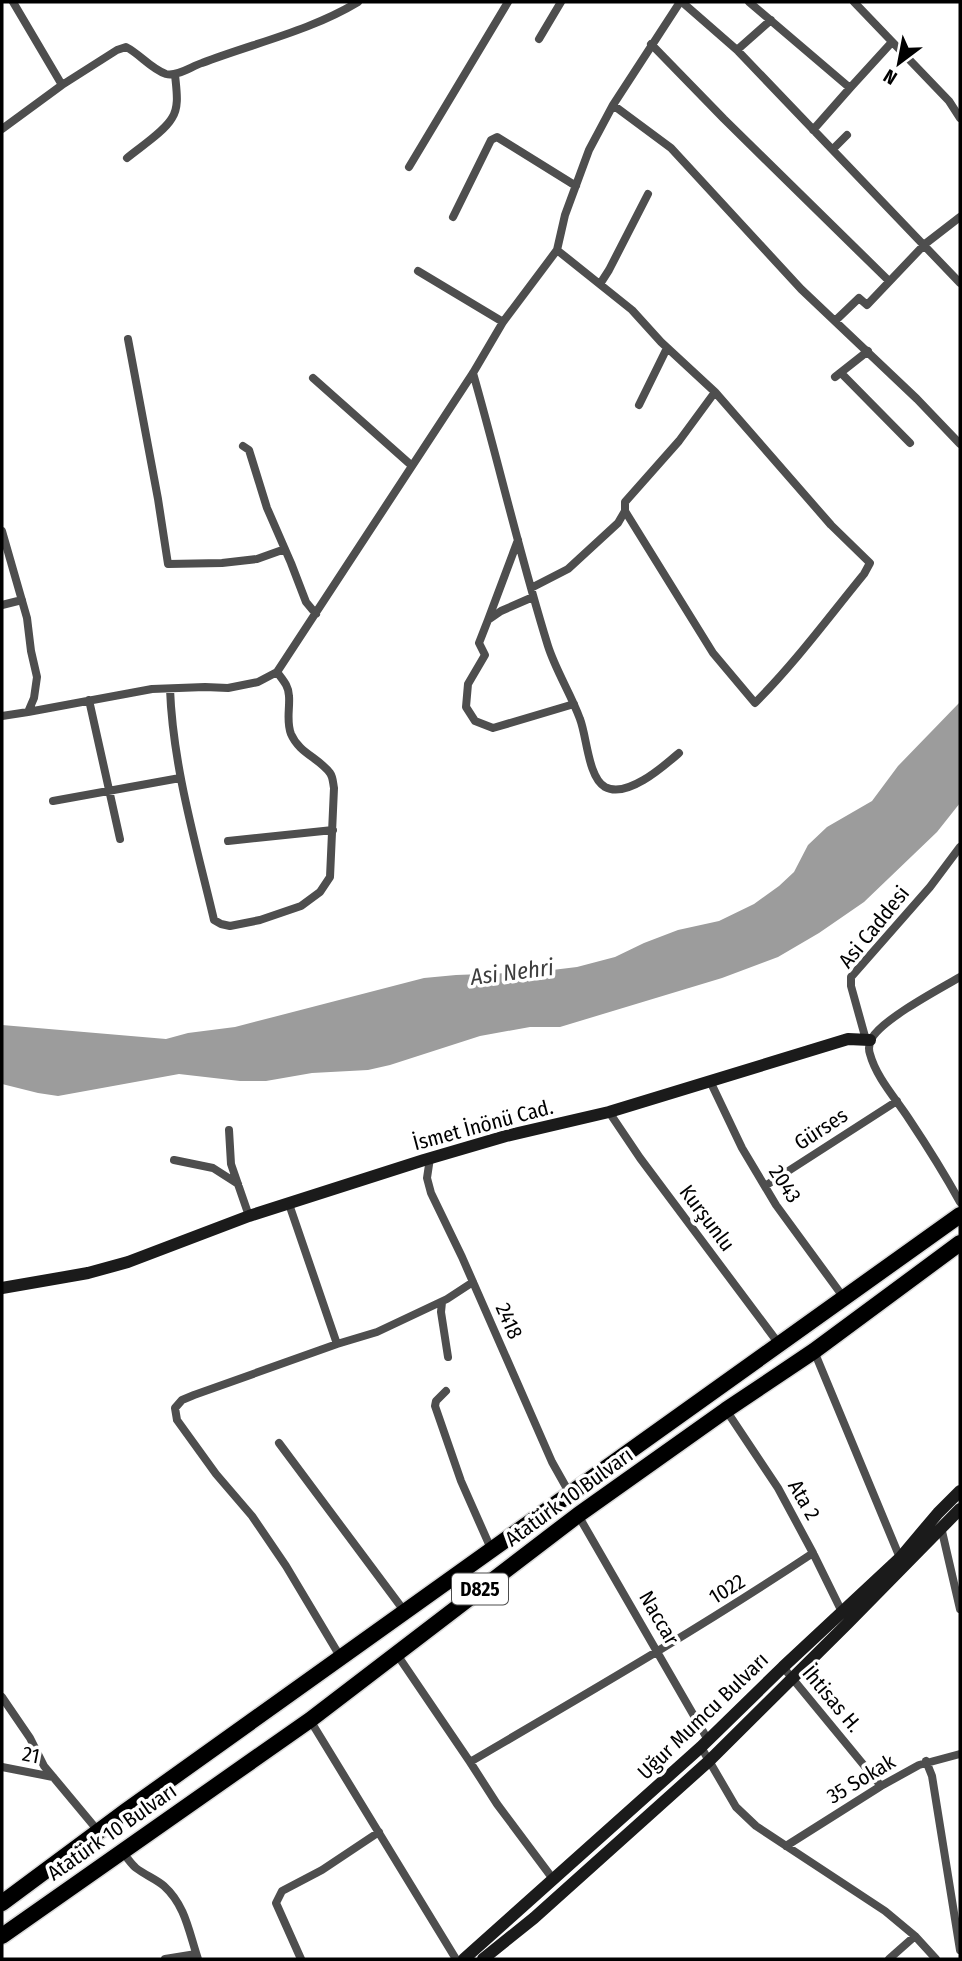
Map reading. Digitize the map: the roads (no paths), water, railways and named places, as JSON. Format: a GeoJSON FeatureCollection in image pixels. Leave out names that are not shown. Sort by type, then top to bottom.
{"type":"FeatureCollection","features":[{"type":"Feature","properties":{"kind":"highway","name":"Atatürk 10 Bulvarı"},"geometry":{"type":"LineString","coordinates":[[2,1903],[126,1811],[960,1215]]}},
{"type":"Feature","properties":{"kind":"highway","name":"Atatürk 10 Bulvarı"},"geometry":{"type":"LineString","coordinates":[[2,1936],[310,1720],[578,1515],[814,1351],[960,1243]]}},
{"type":"Feature","properties":{"kind":"street"},"geometry":{"type":"LineString","coordinates":[[13,2],[62,85]]}},
{"type":"Feature","properties":{"kind":"street"},"geometry":{"type":"LineString","coordinates":[[2,129],[62,85],[117,50],[126,47],[166,74],[175,74],[296,31],[358,2]]}},
{"type":"Feature","properties":{"kind":"street"},"geometry":{"type":"LineString","coordinates":[[409,167],[508,2]]}},
{"type":"Feature","properties":{"kind":"street"},"geometry":{"type":"LineString","coordinates":[[538,39],[561,2]]}},
{"type":"Feature","properties":{"kind":"street"},"geometry":{"type":"LineString","coordinates":[[749,2],[850,88]]}},
{"type":"Feature","properties":{"kind":"street"},"geometry":{"type":"LineString","coordinates":[[854,2],[948,101],[960,118]]}},
{"type":"Feature","properties":{"kind":"street"},"geometry":{"type":"LineString","coordinates":[[2,716],[152,690],[228,688],[258,682],[276,672],[473,373],[503,322],[557,250],[565,215],[589,150],[613,105],[677,3],[737,50],[960,283]]}},
{"type":"Feature","properties":{"kind":"street"},"geometry":{"type":"LineString","coordinates":[[737,50],[771,19]]}},
{"type":"Feature","properties":{"kind":"street"},"geometry":{"type":"LineString","coordinates":[[813,130],[892,42]]}},
{"type":"Feature","properties":{"kind":"street"},"geometry":{"type":"LineString","coordinates":[[652,44],[723,119],[889,281]]}},
{"type":"Feature","properties":{"kind":"street"},"geometry":{"type":"LineString","coordinates":[[127,158],[173,117],[177,104],[175,74]]}},
{"type":"Feature","properties":{"kind":"street"},"geometry":{"type":"LineString","coordinates":[[613,105],[671,148],[801,289],[918,399],[960,444]]}},
{"type":"Feature","properties":{"kind":"street"},"geometry":{"type":"LineString","coordinates":[[833,149],[847,135]]}},
{"type":"Feature","properties":{"kind":"street"},"geometry":{"type":"LineString","coordinates":[[453,217],[491,140],[497,137],[576,186]]}},
{"type":"Feature","properties":{"kind":"street"},"geometry":{"type":"LineString","coordinates":[[600,284],[648,194]]}},
{"type":"Feature","properties":{"kind":"street"},"geometry":{"type":"LineString","coordinates":[[835,321],[859,298],[867,305],[925,244],[960,217]]}},
{"type":"Feature","properties":{"kind":"street"},"geometry":{"type":"LineString","coordinates":[[557,250],[632,310],[667,348],[715,392],[831,525],[870,563],[808,645],[755,703],[713,653],[625,511]]}},
{"type":"Feature","properties":{"kind":"street"},"geometry":{"type":"LineString","coordinates":[[418,271],[503,322]]}},
{"type":"Feature","properties":{"kind":"street"},"geometry":{"type":"LineString","coordinates":[[128,339],[169,564],[257,559],[285,549]]}},
{"type":"Feature","properties":{"kind":"street"},"geometry":{"type":"LineString","coordinates":[[639,405],[667,348]]}},
{"type":"Feature","properties":{"kind":"street"},"geometry":{"type":"LineString","coordinates":[[868,351],[838,375],[910,443]]}},
{"type":"Feature","properties":{"kind":"street"},"geometry":{"type":"LineString","coordinates":[[473,373],[532,592],[550,650],[584,733],[596,778],[605,787],[620,789],[644,780],[679,753]]}},
{"type":"Feature","properties":{"kind":"street"},"geometry":{"type":"LineString","coordinates":[[313,378],[411,465]]}},
{"type":"Feature","properties":{"kind":"street"},"geometry":{"type":"LineString","coordinates":[[488,620],[568,569],[618,523],[625,511],[625,502],[679,441],[715,392]]}},
{"type":"Feature","properties":{"kind":"street"},"geometry":{"type":"LineString","coordinates":[[243,446],[249,450],[267,508],[306,602],[316,614]]}},
{"type":"Feature","properties":{"kind":"street"},"geometry":{"type":"LineString","coordinates":[[2,531],[27,618],[37,677],[34,698],[28,712]]}},
{"type":"Feature","properties":{"kind":"street"},"geometry":{"type":"LineString","coordinates":[[518,540],[479,643],[485,655],[468,684],[466,707],[475,721],[493,728],[573,704]]}},
{"type":"Feature","properties":{"kind":"street"},"geometry":{"type":"LineString","coordinates":[[2,605],[22,600]]}},
{"type":"Feature","properties":{"kind":"street"},"geometry":{"type":"LineString","coordinates":[[170,689],[180,778],[214,920],[230,926],[260,920],[301,906],[326,885],[330,877],[334,788],[331,774],[297,744],[289,723],[289,694],[286,684],[276,672]]}},
{"type":"Feature","properties":{"kind":"street"},"geometry":{"type":"LineString","coordinates":[[89,700],[120,839]]}},
{"type":"Feature","properties":{"kind":"street"},"geometry":{"type":"LineString","coordinates":[[52,801],[180,778]]}},
{"type":"Feature","properties":{"kind":"street"},"geometry":{"type":"LineString","coordinates":[[228,841],[332,830]]}},
{"type":"Feature","properties":{"kind":"street","name":"Asi Caddesi"},"geometry":{"type":"LineString","coordinates":[[868,1040],[851,986],[851,977],[930,887],[960,847]]}},
{"type":"Feature","properties":{"kind":"street"},"geometry":{"type":"LineString","coordinates":[[960,977],[909,1007],[868,1040],[870,1055],[883,1079],[960,1202]]}},
{"type":"Feature","properties":{"kind":"street","name":"İsmet İnönü Cad."},"geometry":{"type":"LineString","coordinates":[[2,1288],[88,1273],[128,1262],[249,1216],[430,1158],[506,1136],[609,1112],[848,1039],[868,1040]]}},
{"type":"Feature","properties":{"kind":"street","name":"2043"},"geometry":{"type":"LineString","coordinates":[[710,1081],[742,1148],[776,1205],[844,1298]]}},
{"type":"Feature","properties":{"kind":"street","name":"Gürses"},"geometry":{"type":"LineString","coordinates":[[765,1186],[897,1101]]}},
{"type":"Feature","properties":{"kind":"street","name":"Kurşunlu"},"geometry":{"type":"LineString","coordinates":[[609,1112],[640,1158],[779,1344]]}},
{"type":"Feature","properties":{"kind":"street"},"geometry":{"type":"LineString","coordinates":[[229,1130],[231,1164],[249,1216]]}},
{"type":"Feature","properties":{"kind":"street","name":"2418"},"geometry":{"type":"LineString","coordinates":[[430,1158],[427,1178],[431,1193],[552,1462],[570,1494]]}},
{"type":"Feature","properties":{"kind":"street"},"geometry":{"type":"LineString","coordinates":[[174,1160],[213,1168],[238,1184]]}},
{"type":"Feature","properties":{"kind":"street"},"geometry":{"type":"LineString","coordinates":[[289,1203],[337,1344]]}},
{"type":"Feature","properties":{"kind":"street"},"geometry":{"type":"LineString","coordinates":[[341,1658],[286,1566],[252,1516],[216,1474],[177,1419],[175,1408],[182,1400],[377,1332],[442,1301],[473,1282]]}},
{"type":"Feature","properties":{"kind":"street"},"geometry":{"type":"LineString","coordinates":[[442,1301],[441,1312],[448,1357]]}},
{"type":"Feature","properties":{"kind":"street"},"geometry":{"type":"LineString","coordinates":[[814,1351],[900,1558]]}},
{"type":"Feature","properties":{"kind":"street"},"geometry":{"type":"LineString","coordinates":[[446,1391],[436,1401],[435,1406],[461,1481],[492,1551]]}},
{"type":"Feature","properties":{"kind":"street","name":"Ata 2"},"geometry":{"type":"LineString","coordinates":[[726,1410],[778,1488],[842,1612]]}},
{"type":"Feature","properties":{"kind":"street"},"geometry":{"type":"LineString","coordinates":[[279,1443],[405,1612]]}},
{"type":"Feature","properties":{"kind":"street","name":"Uğur Mumcu Bulvarı"},"geometry":{"type":"LineString","coordinates":[[464,1959],[704,1743],[900,1558],[960,1491]]}},
{"type":"Feature","properties":{"kind":"street","name":"Uğur Mumcu Bulvarı"},"geometry":{"type":"LineString","coordinates":[[483,1959],[534,1918],[709,1761],[960,1509]]}},
{"type":"Feature","properties":{"kind":"street"},"geometry":{"type":"LineString","coordinates":[[938,1513],[960,1609]]}},
{"type":"Feature","properties":{"kind":"street","name":"Naccar"},"geometry":{"type":"LineString","coordinates":[[578,1515],[658,1652],[704,1743],[709,1761],[736,1807],[756,1826],[885,1911],[915,1936],[936,1959]]}},
{"type":"Feature","properties":{"kind":"street","name":"1022"},"geometry":{"type":"LineString","coordinates":[[470,1762],[658,1652],[813,1553]]}},
{"type":"Feature","properties":{"kind":"street"},"geometry":{"type":"LineString","coordinates":[[396,1653],[497,1804],[553,1879]]}},
{"type":"Feature","properties":{"kind":"street","name":"İhtisas H."},"geometry":{"type":"LineString","coordinates":[[783,1667],[881,1786]]}},
{"type":"Feature","properties":{"kind":"street"},"geometry":{"type":"LineString","coordinates":[[2,1697],[30,1738],[44,1766],[99,1832]]}},
{"type":"Feature","properties":{"kind":"street"},"geometry":{"type":"LineString","coordinates":[[310,1720],[456,1959]]}},
{"type":"Feature","properties":{"kind":"street","name":"35 Sokak"},"geometry":{"type":"LineString","coordinates":[[786,1846],[926,1761],[960,1754]]}},
{"type":"Feature","properties":{"kind":"street"},"geometry":{"type":"LineString","coordinates":[[926,1761],[932,1776],[960,1950]]}},
{"type":"Feature","properties":{"kind":"street","name":"21"},"geometry":{"type":"LineString","coordinates":[[2,1767],[53,1777]]}},
{"type":"Feature","properties":{"kind":"street"},"geometry":{"type":"LineString","coordinates":[[301,1959],[276,1903],[278,1897],[282,1891],[322,1870],[379,1832]]}},
{"type":"Feature","properties":{"kind":"street"},"geometry":{"type":"LineString","coordinates":[[122,1851],[137,1869],[167,1889],[181,1907],[188,1924],[197,1957],[165,1959]]}},
{"type":"Feature","properties":{"kind":"street"},"geometry":{"type":"LineString","coordinates":[[889,1959],[915,1936]]}},
{"type":"Feature","properties":{"kind":"water label","name":"Asi Nehri"},"geometry":{"type":"Point","coordinates":[512,972]}}]}
